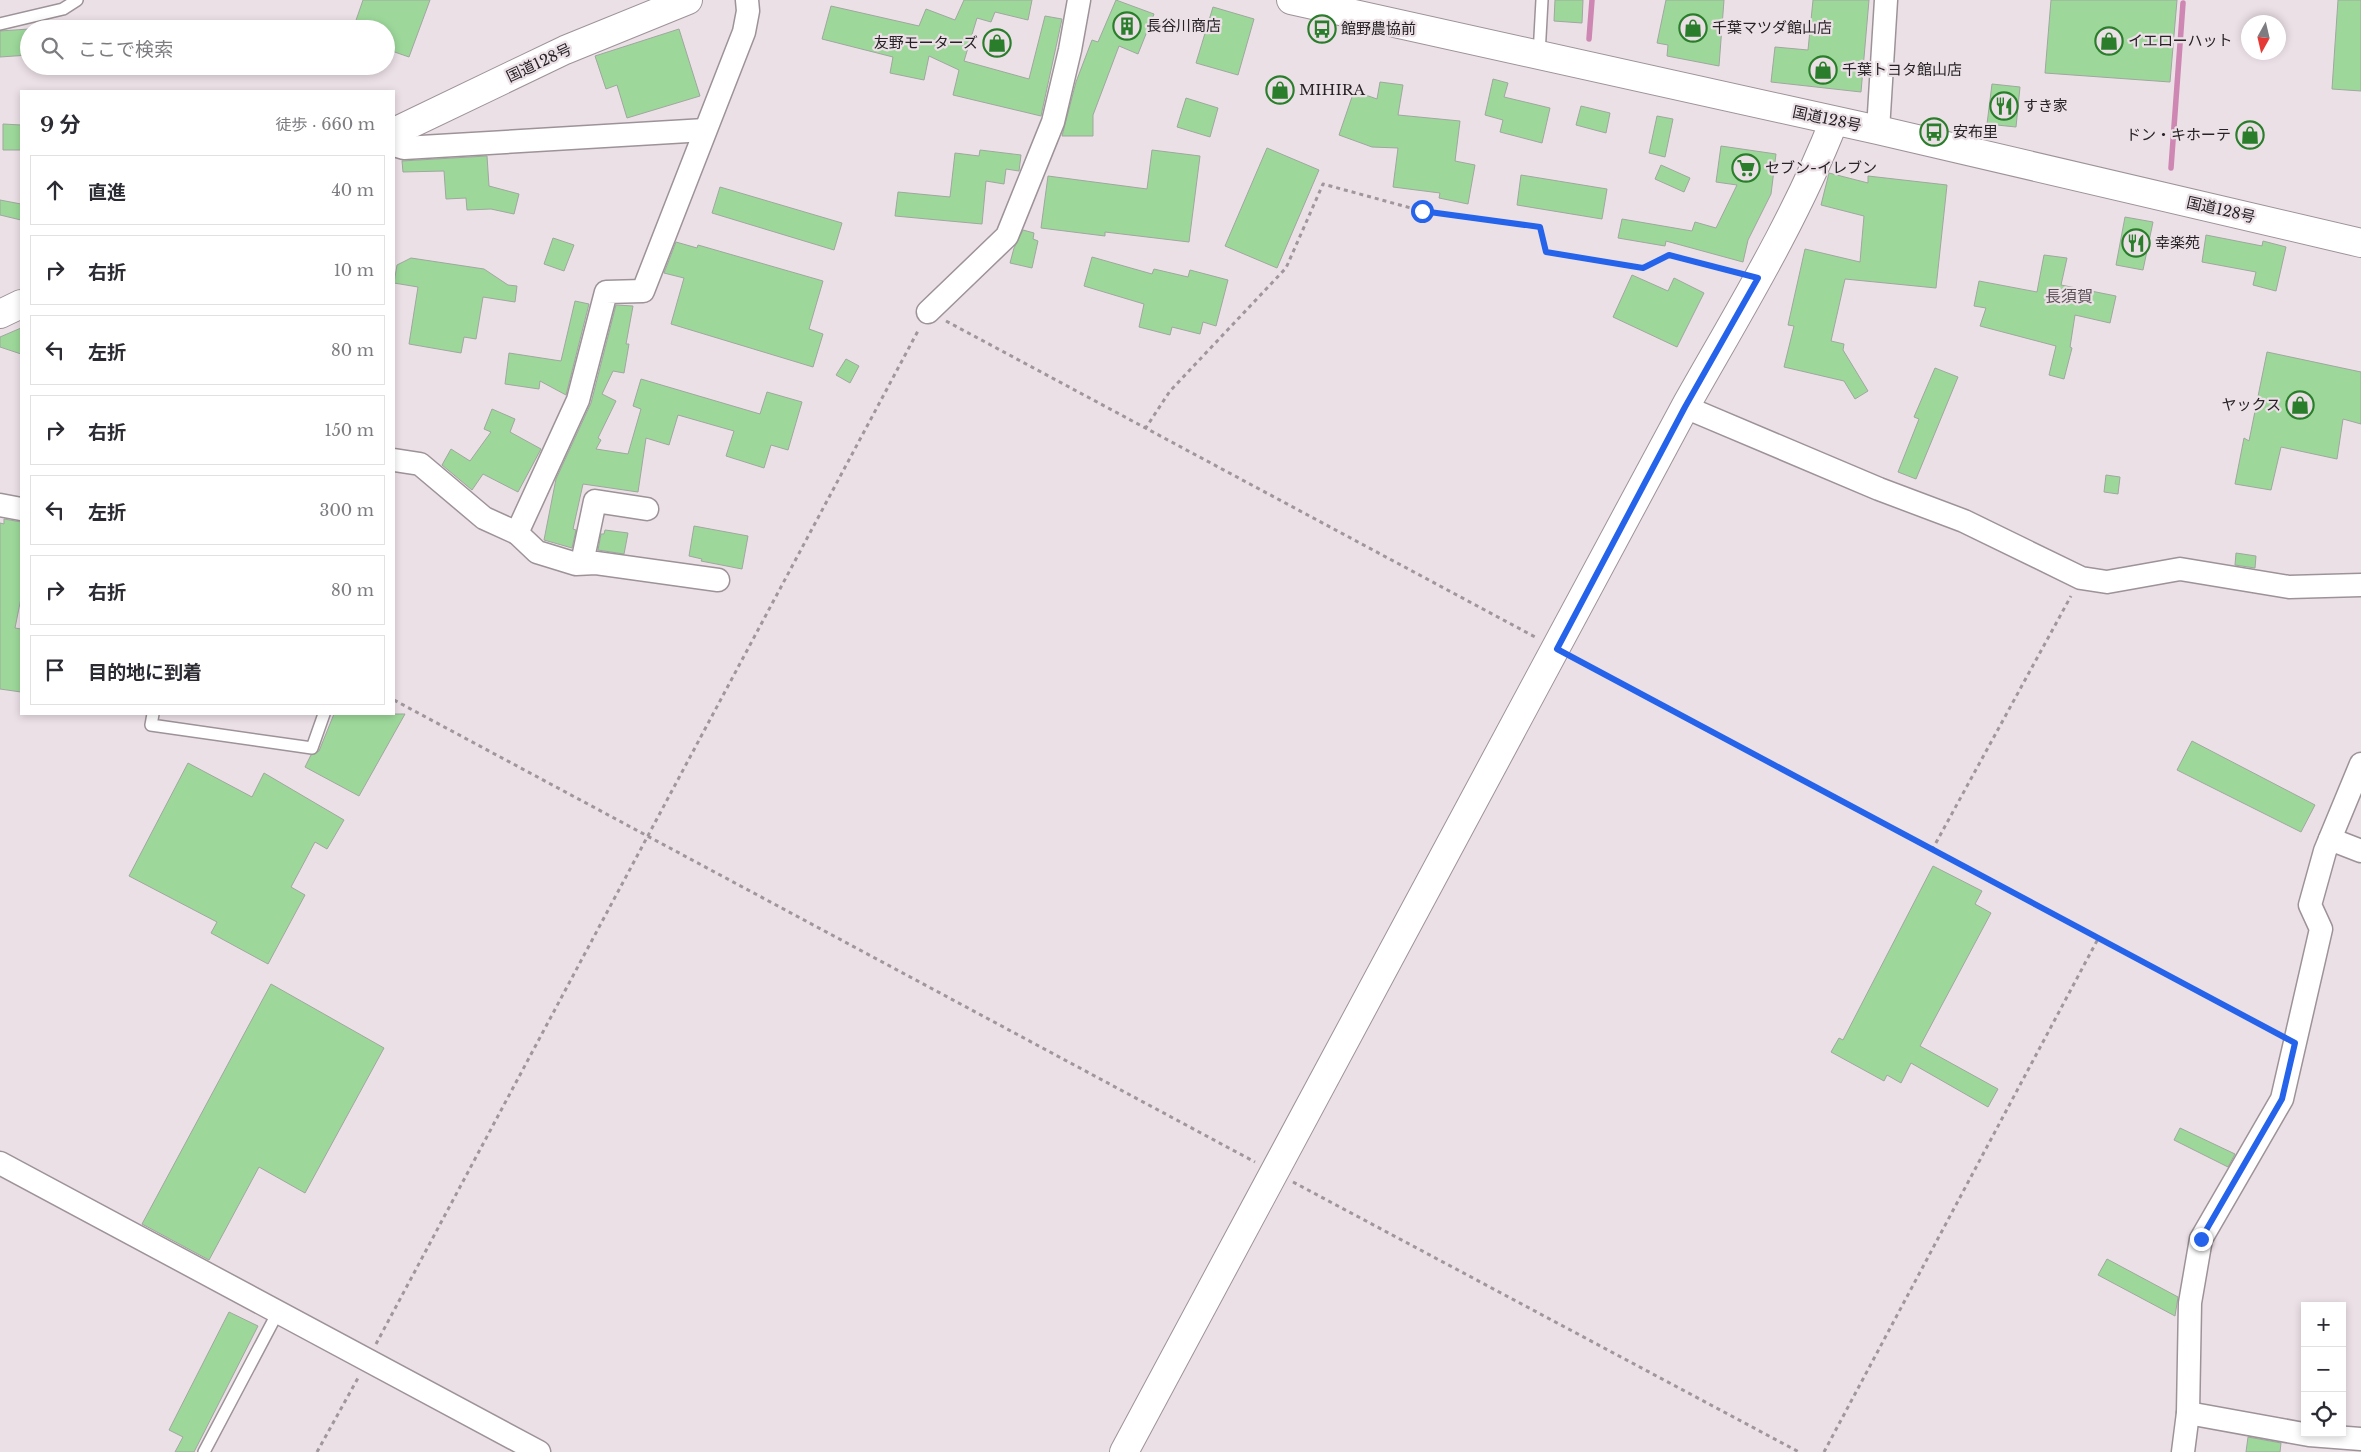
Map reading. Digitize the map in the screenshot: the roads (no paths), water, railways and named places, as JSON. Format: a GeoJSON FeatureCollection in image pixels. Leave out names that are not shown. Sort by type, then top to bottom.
{"type":"FeatureCollection","features":[{"type":"Feature","properties":{"kind":"main road","name":"国道128号"},"geometry":{"type":"LineString","coordinates":[[395,132],[565,50],[688,0]]}},
{"type":"Feature","properties":{"kind":"main road","name":"国道128号"},"geometry":{"type":"LineString","coordinates":[[1292,0],[1834,120],[2361,242]]}},
{"type":"Feature","properties":{"kind":"main road"},"geometry":{"type":"LineString","coordinates":[[1124,1452],[1557,649],[1685,407],[1758,278],[1815,171],[1834,120]]}},
{"type":"Feature","properties":{"kind":"main road"},"geometry":{"type":"LineString","coordinates":[[0,314],[20,304]]}},
{"type":"Feature","properties":{"kind":"street"},"geometry":{"type":"LineString","coordinates":[[517,533],[578,400],[606,292],[643,291],[744,32],[748,11],[747,0]]}},
{"type":"Feature","properties":{"kind":"street"},"geometry":{"type":"LineString","coordinates":[[928,312],[1007,236],[1053,122],[1070,50],[1079,0]]}},
{"type":"Feature","properties":{"kind":"street"},"geometry":{"type":"LineString","coordinates":[[1878,130],[1886,0]]}},
{"type":"Feature","properties":{"kind":"street"},"geometry":{"type":"LineString","coordinates":[[395,145],[404,148],[705,130]]}},
{"type":"Feature","properties":{"kind":"street"},"geometry":{"type":"LineString","coordinates":[[1685,407],[1879,489],[1964,521],[2081,578],[2107,582],[2180,569],[2288,587],[2361,585]]}},
{"type":"Feature","properties":{"kind":"street"},"geometry":{"type":"LineString","coordinates":[[395,460],[420,464],[484,518],[517,533],[537,552],[582,563],[596,563],[718,580]]}},
{"type":"Feature","properties":{"kind":"street"},"geometry":{"type":"LineString","coordinates":[[582,563],[595,501],[647,508]]}},
{"type":"Feature","properties":{"kind":"street"},"geometry":{"type":"LineString","coordinates":[[0,505],[20,509]]}},
{"type":"Feature","properties":{"kind":"street"},"geometry":{"type":"LineString","coordinates":[[2183,1452],[2188,1413],[2190,1303],[2201,1239],[2282,1099],[2321,929],[2310,905],[2330,838],[2361,764]]}},
{"type":"Feature","properties":{"kind":"street"},"geometry":{"type":"LineString","coordinates":[[2330,838],[2361,851]]}},
{"type":"Feature","properties":{"kind":"street"},"geometry":{"type":"LineString","coordinates":[[0,1163],[539,1452]]}},
{"type":"Feature","properties":{"kind":"street"},"geometry":{"type":"LineString","coordinates":[[2188,1413],[2309,1435],[2361,1439]]}},
{"type":"Feature","properties":{"kind":"lane"},"geometry":{"type":"LineString","coordinates":[[0,24],[63,10],[77,0]]}},
{"type":"Feature","properties":{"kind":"lane"},"geometry":{"type":"LineString","coordinates":[[1538,55],[1542,0]]}},
{"type":"Feature","properties":{"kind":"lane"},"geometry":{"type":"LineString","coordinates":[[153,715],[151,725],[312,748],[324,715]]}},
{"type":"Feature","properties":{"kind":"lane"},"geometry":{"type":"LineString","coordinates":[[204,1452],[278,1312]]}},
{"type":"Feature","properties":{"kind":"waterway"},"geometry":{"type":"LineString","coordinates":[[1589,39],[1592,0]]}},
{"type":"Feature","properties":{"kind":"waterway"},"geometry":{"type":"LineString","coordinates":[[2171,168],[2183,3]]}},
{"type":"Feature","properties":{"kind":"place","name":"長谷川商店"},"geometry":{"type":"Point","coordinates":[1127,26]}},
{"type":"Feature","properties":{"kind":"place","name":"千葉マツダ館山店"},"geometry":{"type":"Point","coordinates":[1693,28]}},
{"type":"Feature","properties":{"kind":"place","name":"館野農協前"},"geometry":{"type":"Point","coordinates":[1322,29]}},
{"type":"Feature","properties":{"kind":"place","name":"イエローハット"},"geometry":{"type":"Point","coordinates":[2109,41]}},
{"type":"Feature","properties":{"kind":"place","name":"友野モーターズ"},"geometry":{"type":"Point","coordinates":[997,43]}},
{"type":"Feature","properties":{"kind":"place","name":"千葉トヨタ館山店"},"geometry":{"type":"Point","coordinates":[1823,70]}},
{"type":"Feature","properties":{"kind":"place","name":"MIHIRA"},"geometry":{"type":"Point","coordinates":[1280,90]}},
{"type":"Feature","properties":{"kind":"place","name":"すき家"},"geometry":{"type":"Point","coordinates":[2004,106]}},
{"type":"Feature","properties":{"kind":"place","name":"安布里"},"geometry":{"type":"Point","coordinates":[1934,132]}},
{"type":"Feature","properties":{"kind":"place","name":"ドン・キホーテ"},"geometry":{"type":"Point","coordinates":[2250,135]}},
{"type":"Feature","properties":{"kind":"place","name":"セブン-イレブン"},"geometry":{"type":"Point","coordinates":[1746,168]}},
{"type":"Feature","properties":{"kind":"place","name":"幸楽苑"},"geometry":{"type":"Point","coordinates":[2136,243]}},
{"type":"Feature","properties":{"kind":"place","name":"ヤックス"},"geometry":{"type":"Point","coordinates":[2300,405]}},
{"type":"Feature","properties":{"kind":"district","name":"長須賀"},"geometry":{"type":"Point","coordinates":[2069,296]}}]}
